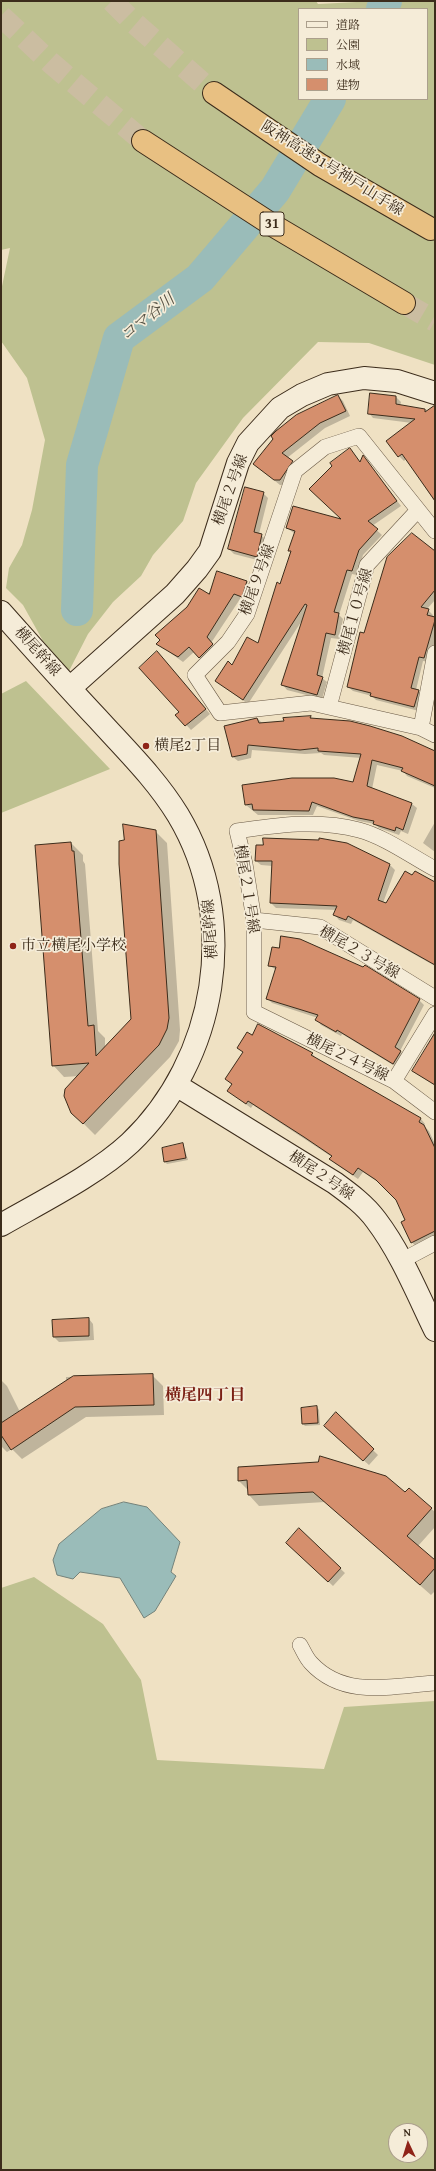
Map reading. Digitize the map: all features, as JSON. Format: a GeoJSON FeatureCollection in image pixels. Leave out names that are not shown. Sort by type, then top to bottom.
{"type":"FeatureCollection","features":[{"type":"Feature","properties":{"kind":"highway","name":"阪神高速31号神戸山手線"},"geometry":{"type":"LineString","coordinates":[[214,93],[320,165],[431,229]]}},
{"type":"Feature","properties":{"kind":"highway","name":"31"},"geometry":{"type":"LineString","coordinates":[[143,141],[274,226],[404,303]]}},
{"type":"Feature","properties":{"kind":"street","name":"横尾２号線"},"geometry":{"type":"LineString","coordinates":[[70,688],[175,594],[206,557],[210,551],[238,463],[248,443],[280,408],[302,395],[328,384],[364,378],[397,381],[435,393]]}},
{"type":"Feature","properties":{"kind":"street","name":"横尾９号線"},"geometry":{"type":"LineString","coordinates":[[435,531],[359,436],[326,447],[295,471],[247,614],[228,642],[195,675],[220,713],[311,703],[421,728],[435,735]]}},
{"type":"Feature","properties":{"kind":"street","name":"横尾１０号線"},"geometry":{"type":"LineString","coordinates":[[329,707],[368,565],[418,510]]}},
{"type":"Feature","properties":{"kind":"street","name":"横尾幹線"},"geometry":{"type":"LineString","coordinates":[[1,612],[151,775],[186,829],[208,889],[212,911],[213,979],[203,1022],[192,1052],[176,1085],[159,1110],[130,1143],[120,1152],[1,1225]]}},
{"type":"Feature","properties":{"kind":"street"},"geometry":{"type":"LineString","coordinates":[[421,728],[435,652]]}},
{"type":"Feature","properties":{"kind":"street","name":"横尾２１号線"},"geometry":{"type":"LineString","coordinates":[[254,1012],[254,920],[245,864],[237,831],[277,825],[307,824],[322,824],[359,830],[384,841],[435,869]]}},
{"type":"Feature","properties":{"kind":"street","name":"横尾２３号線"},"geometry":{"type":"LineString","coordinates":[[254,920],[320,927],[435,998]]}},
{"type":"Feature","properties":{"kind":"street","name":"横尾２４号線"},"geometry":{"type":"LineString","coordinates":[[254,1012],[394,1081],[435,1112]]}},
{"type":"Feature","properties":{"kind":"street"},"geometry":{"type":"LineString","coordinates":[[394,1081],[435,1014]]}},
{"type":"Feature","properties":{"kind":"street","name":"横尾２号線"},"geometry":{"type":"LineString","coordinates":[[176,1085],[336,1183],[355,1198],[376,1220],[401,1261],[435,1330]]}},
{"type":"Feature","properties":{"kind":"street"},"geometry":{"type":"LineString","coordinates":[[401,1261],[435,1243]]}},
{"type":"Feature","properties":{"kind":"street"},"geometry":{"type":"LineString","coordinates":[[300,1645],[311,1663],[338,1683],[365,1688],[435,1683]]}},
{"type":"Feature","properties":{"kind":"green space"},"geometry":{"type":"Polygon","coordinates":[[[1,1],[316,1],[318,4],[376,1],[435,1],[435,365],[369,343],[318,342],[243,418],[196,483],[183,521],[153,555],[141,576],[113,602],[88,634],[69,671],[43,641],[23,605],[6,588],[9,568],[22,545],[32,510],[45,440],[27,378],[1,341],[1,291],[10,248],[1,250],[1,1]]]}},
{"type":"Feature","properties":{"kind":"green space"},"geometry":{"type":"Polygon","coordinates":[[[26,681],[110,769],[1,813],[1,694],[26,681]]]}},
{"type":"Feature","properties":{"kind":"green space"},"geometry":{"type":"Polygon","coordinates":[[[34,1577],[103,1624],[141,1680],[157,1760],[324,1769],[344,1707],[435,1701],[435,2170],[1,2170],[1,1588],[34,1577]]]}},
{"type":"Feature","properties":{"kind":"water"},"geometry":{"type":"Polygon","coordinates":[[[124,1502],[147,1507],[180,1542],[171,1572],[176,1576],[155,1611],[144,1618],[120,1578],[80,1572],[73,1579],[57,1575],[53,1560],[59,1544],[101,1509],[124,1502]]]}},
{"type":"Feature","properties":{"kind":"building"},"geometry":{"type":"Polygon","coordinates":[[[370,393],[396,396],[396,404],[425,409],[425,412],[435,405],[435,501],[402,454],[398,457],[386,441],[415,419],[368,414],[370,393]]]}},
{"type":"Feature","properties":{"kind":"building"},"geometry":{"type":"Polygon","coordinates":[[[338,395],[346,411],[320,423],[282,453],[293,461],[280,480],[274,480],[253,464],[273,439],[271,436],[276,431],[296,415],[338,395]]]}},
{"type":"Feature","properties":{"kind":"building"},"geometry":{"type":"Polygon","coordinates":[[[350,448],[360,462],[363,455],[397,501],[368,521],[378,529],[359,550],[352,571],[347,570],[334,612],[339,613],[335,635],[326,633],[317,675],[323,677],[317,695],[281,685],[307,605],[305,604],[243,700],[215,681],[228,661],[232,665],[247,637],[258,643],[277,582],[280,584],[291,551],[288,551],[295,531],[286,528],[293,506],[341,519],[309,489],[332,466],[330,463],[350,448]]]}},
{"type":"Feature","properties":{"kind":"building"},"geometry":{"type":"Polygon","coordinates":[[[245,487],[264,492],[254,532],[262,534],[257,557],[228,549],[245,487]]]}},
{"type":"Feature","properties":{"kind":"building"},"geometry":{"type":"Polygon","coordinates":[[[412,533],[435,551],[435,590],[421,607],[429,609],[427,615],[435,617],[435,620],[424,658],[419,657],[411,688],[419,690],[414,707],[370,696],[371,693],[347,687],[360,632],[364,633],[387,557],[412,533]]]}},
{"type":"Feature","properties":{"kind":"building"},"geometry":{"type":"Polygon","coordinates":[[[217,571],[247,581],[242,597],[234,594],[207,637],[213,644],[199,658],[189,647],[178,657],[156,644],[160,640],[155,635],[187,607],[199,588],[209,594],[217,571]]]}},
{"type":"Feature","properties":{"kind":"building"},"geometry":{"type":"Polygon","coordinates":[[[157,651],[206,709],[185,726],[175,715],[179,712],[139,668],[157,651]]]}},
{"type":"Feature","properties":{"kind":"building"},"geometry":{"type":"Polygon","coordinates":[[[311,716],[310,718],[350,721],[370,726],[402,736],[435,751],[435,786],[401,771],[403,768],[372,760],[367,786],[412,803],[403,830],[396,827],[395,831],[373,824],[374,821],[353,817],[312,802],[309,811],[253,810],[252,804],[245,805],[242,785],[292,778],[334,778],[353,782],[361,754],[318,751],[318,748],[300,750],[248,745],[247,754],[232,757],[224,726],[257,718],[259,723],[284,721],[283,718],[311,716]]]}},
{"type":"Feature","properties":{"kind":"building"},"geometry":{"type":"Polygon","coordinates":[[[123,824],[156,830],[169,1018],[167,1029],[159,1045],[83,1124],[71,1113],[64,1096],[65,1089],[89,1063],[52,1066],[35,845],[71,842],[72,851],[74,851],[88,1026],[94,1025],[96,1056],[131,1019],[119,864],[119,841],[124,840],[123,824]]]}},
{"type":"Feature","properties":{"kind":"building"},"geometry":{"type":"Polygon","coordinates":[[[263,838],[319,840],[319,838],[347,843],[390,864],[378,900],[386,903],[405,871],[412,875],[415,871],[435,882],[435,965],[348,916],[346,920],[333,915],[337,906],[270,903],[272,861],[255,861],[256,845],[263,845],[263,838]]]}},
{"type":"Feature","properties":{"kind":"building"},"geometry":{"type":"Polygon","coordinates":[[[281,936],[300,939],[363,967],[365,965],[420,999],[395,1047],[401,1051],[393,1064],[337,1030],[336,1032],[315,1020],[318,1015],[266,999],[276,967],[268,966],[272,947],[279,948],[281,936]]]}},
{"type":"Feature","properties":{"kind":"building"},"geometry":{"type":"Polygon","coordinates":[[[258,1024],[313,1053],[311,1055],[421,1118],[419,1122],[424,1125],[435,1148],[435,1231],[411,1243],[401,1222],[405,1220],[396,1200],[376,1180],[358,1168],[353,1175],[329,1159],[332,1156],[304,1137],[248,1101],[246,1104],[227,1091],[232,1084],[225,1079],[243,1052],[237,1048],[247,1032],[252,1035],[258,1024]]]}},
{"type":"Feature","properties":{"kind":"building"},"geometry":{"type":"Polygon","coordinates":[[[435,1033],[435,1085],[412,1071],[435,1033]]]}},
{"type":"Feature","properties":{"kind":"building"},"geometry":{"type":"Polygon","coordinates":[[[183,1143],[186,1158],[164,1162],[162,1148],[183,1143]]]}},
{"type":"Feature","properties":{"kind":"building"},"geometry":{"type":"Polygon","coordinates":[[[89,1318],[89,1336],[53,1337],[52,1320],[89,1318]]]}},
{"type":"Feature","properties":{"kind":"building"},"geometry":{"type":"Polygon","coordinates":[[[153,1374],[154,1405],[75,1407],[11,1450],[1,1435],[1,1423],[73,1376],[153,1374]]]}},
{"type":"Feature","properties":{"kind":"building"},"geometry":{"type":"Polygon","coordinates":[[[317,1406],[318,1423],[302,1424],[301,1408],[317,1406]]]}},
{"type":"Feature","properties":{"kind":"building"},"geometry":{"type":"Polygon","coordinates":[[[336,1412],[374,1449],[363,1461],[324,1426],[336,1412]]]}},
{"type":"Feature","properties":{"kind":"building"},"geometry":{"type":"Polygon","coordinates":[[[320,1456],[386,1476],[405,1492],[409,1488],[432,1508],[407,1536],[435,1560],[435,1568],[420,1585],[313,1492],[248,1495],[247,1480],[238,1481],[238,1467],[318,1462],[320,1456]]]}},
{"type":"Feature","properties":{"kind":"building"},"geometry":{"type":"Polygon","coordinates":[[[299,1528],[341,1568],[328,1582],[286,1543],[299,1528]]]}},
{"type":"Feature","properties":{"kind":"waterway","name":"コマ谷川"},"geometry":{"type":"LineString","coordinates":[[382,8],[386,1]]}},
{"type":"Feature","properties":{"kind":"waterway","name":"コマ谷川"},"geometry":{"type":"LineString","coordinates":[[77,610],[82,465],[119,338],[200,278],[275,190],[329,100]]}},
{"type":"Feature","properties":{"kind":"tunnel"},"geometry":{"type":"LineString","coordinates":[[112,1],[132,21],[214,93]]}},
{"type":"Feature","properties":{"kind":"tunnel"},"geometry":{"type":"LineString","coordinates":[[1,16],[51,63],[143,141]]}},
{"type":"Feature","properties":{"kind":"tunnel"},"geometry":{"type":"LineString","coordinates":[[404,303],[435,321]]}},
{"type":"Feature","properties":{"kind":"place","name":"横尾2丁目"},"geometry":{"type":"Point","coordinates":[146,746]}},
{"type":"Feature","properties":{"kind":"place","name":"市立横尾小学校"},"geometry":{"type":"Point","coordinates":[13,946]}},
{"type":"Feature","properties":{"kind":"district","name":"横尾四丁目"},"geometry":{"type":"Point","coordinates":[205,1396]}}]}
